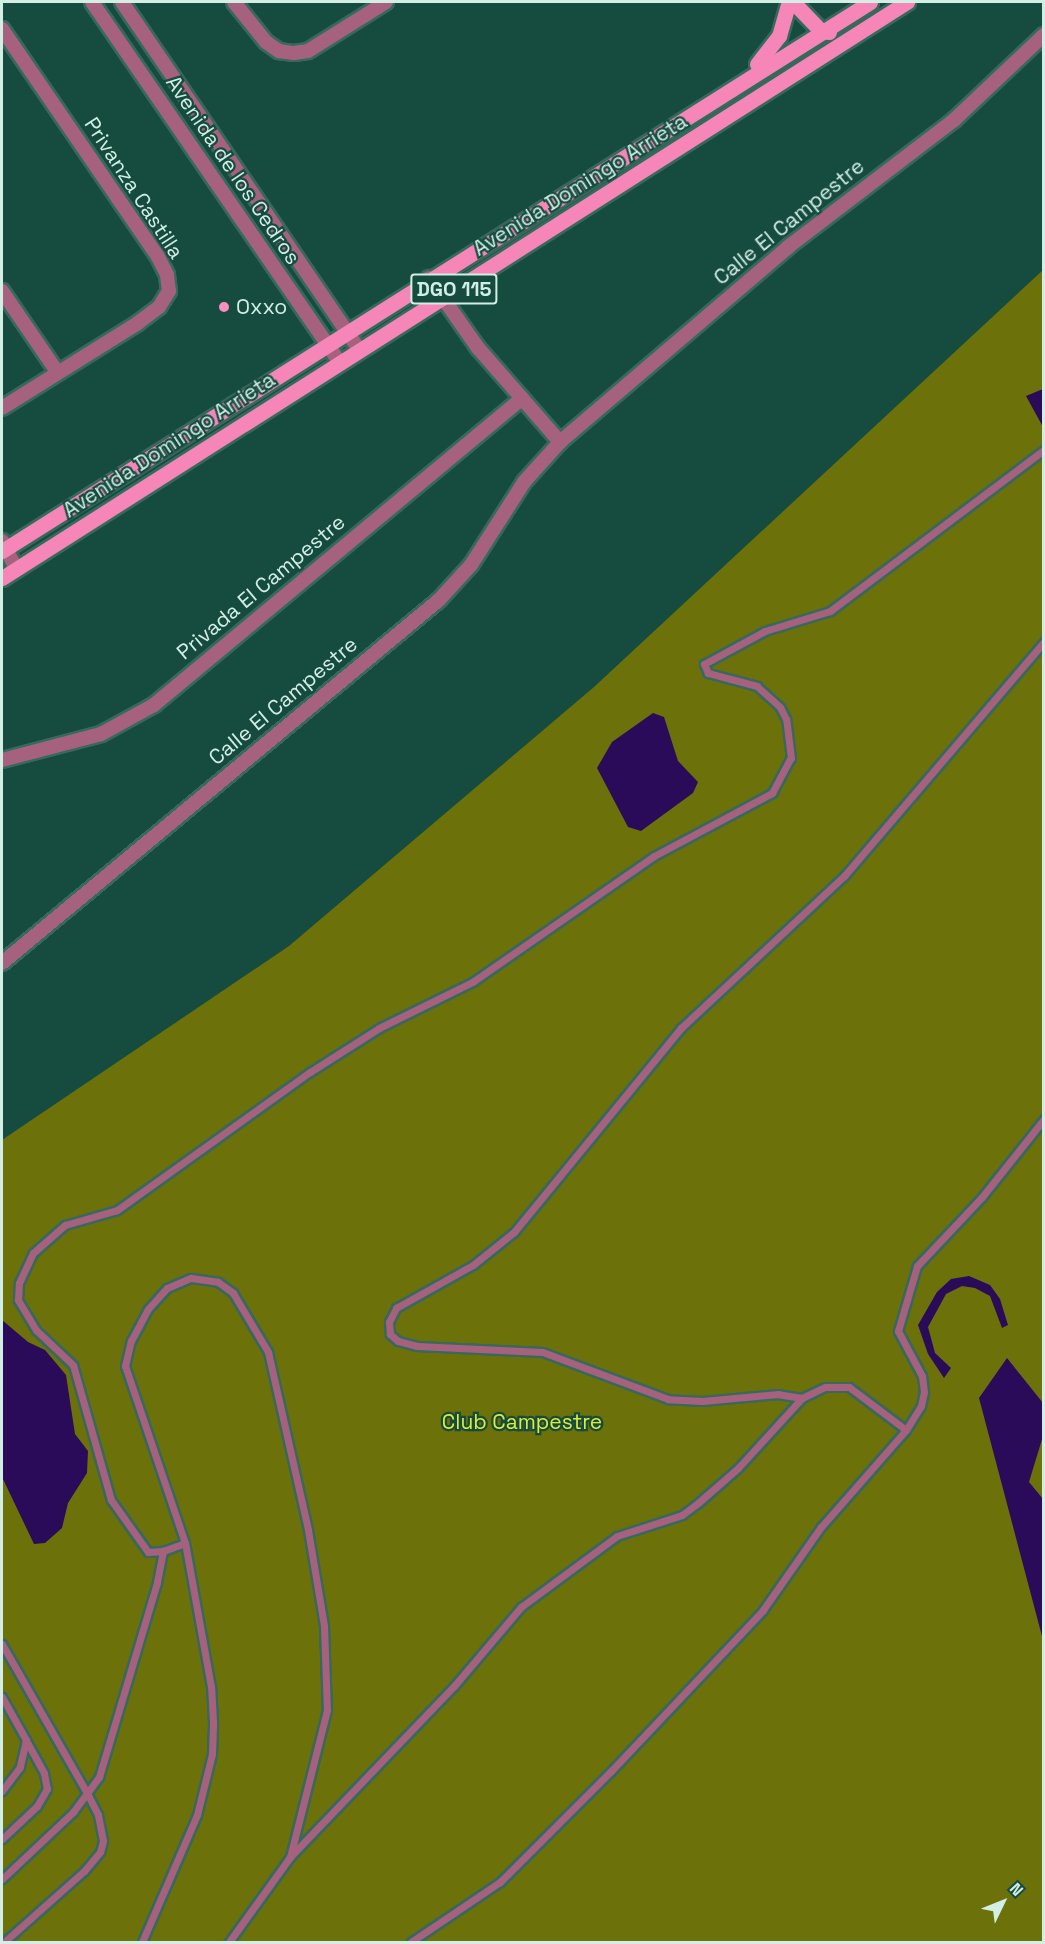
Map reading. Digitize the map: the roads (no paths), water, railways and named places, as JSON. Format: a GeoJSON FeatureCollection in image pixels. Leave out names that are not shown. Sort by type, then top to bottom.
{"type":"FeatureCollection","features":[{"type":"Feature","properties":{"kind":"main road"},"geometry":{"type":"LineString","coordinates":[[742,79],[779,36],[789,2]]}},
{"type":"Feature","properties":{"kind":"main road"},"geometry":{"type":"LineString","coordinates":[[794,2],[821,31],[841,39],[860,32],[907,2]]}},
{"type":"Feature","properties":{"kind":"main road","name":"Avenida Domingo Arrieta"},"geometry":{"type":"LineString","coordinates":[[3,547],[821,31],[852,6],[870,2]]}},
{"type":"Feature","properties":{"kind":"main road"},"geometry":{"type":"LineString","coordinates":[[841,39],[852,6]]}},
{"type":"Feature","properties":{"kind":"main road","name":"Avenida Domingo Arrieta"},"geometry":{"type":"LineString","coordinates":[[2,578],[841,39]]}},
{"type":"Feature","properties":{"kind":"street","name":"Avenida de los Cedros"},"geometry":{"type":"LineString","coordinates":[[92,2],[339,361]]}},
{"type":"Feature","properties":{"kind":"street","name":"Avenida de los Cedros"},"geometry":{"type":"LineString","coordinates":[[122,2],[359,350]]}},
{"type":"Feature","properties":{"kind":"street"},"geometry":{"type":"LineString","coordinates":[[234,2],[266,42],[279,51],[294,53],[308,51],[386,2]]}},
{"type":"Feature","properties":{"kind":"street","name":"Privanza Castilla"},"geometry":{"type":"LineString","coordinates":[[2,29],[167,275],[169,291],[159,307],[2,408]]}},
{"type":"Feature","properties":{"kind":"street","name":"Calle El Campestre"},"geometry":{"type":"LineString","coordinates":[[2,963],[439,600],[471,565],[524,482],[560,442],[788,247],[954,120],[1044,35]]}},
{"type":"Feature","properties":{"kind":"street"},"geometry":{"type":"LineString","coordinates":[[429,278],[478,348],[560,442]]}},
{"type":"Feature","properties":{"kind":"street"},"geometry":{"type":"LineString","coordinates":[[2,291],[58,373]]}},
{"type":"Feature","properties":{"kind":"street","name":"Privada El Campestre"},"geometry":{"type":"LineString","coordinates":[[2,759],[101,734],[154,705],[522,398]]}},
{"type":"Feature","properties":{"kind":"street"},"geometry":{"type":"LineString","coordinates":[[3,547],[16,568]]}},
{"type":"Feature","properties":{"kind":"lane"},"geometry":{"type":"LineString","coordinates":[[185,1543],[153,1553],[144,1549],[118,1512],[104,1481],[73,1365],[36,1330],[22,1309],[20,1283],[33,1253],[65,1225],[117,1210],[310,1072],[379,1028],[474,981],[654,856],[772,793],[791,758],[786,719],[780,707],[757,686],[708,673],[704,664],[765,631],[830,611],[1044,450]]}},
{"type":"Feature","properties":{"kind":"lane"},"geometry":{"type":"LineString","coordinates":[[802,1398],[778,1394],[702,1401],[668,1400],[542,1352],[417,1346],[398,1341],[390,1335],[389,1322],[396,1308],[473,1265],[514,1232],[681,1028],[844,876],[1044,642]]}},
{"type":"Feature","properties":{"kind":"lane"},"geometry":{"type":"LineString","coordinates":[[411,1942],[504,1878],[611,1771],[764,1610],[821,1527],[906,1430],[921,1406],[924,1392],[922,1376],[898,1331],[917,1266],[982,1197],[1044,1119]]}},
{"type":"Feature","properties":{"kind":"lane"},"geometry":{"type":"LineString","coordinates":[[142,1942],[197,1815],[212,1754],[211,1688],[185,1543],[125,1366],[138,1325],[156,1298],[179,1281],[204,1279],[218,1282],[233,1293],[268,1352],[304,1507],[324,1626],[325,1721],[290,1857]]}},
{"type":"Feature","properties":{"kind":"lane"},"geometry":{"type":"LineString","coordinates":[[229,1942],[290,1857],[454,1686],[507,1619],[617,1536],[682,1515],[738,1468],[802,1398],[825,1387],[849,1387],[906,1430]]}},
{"type":"Feature","properties":{"kind":"lane"},"geometry":{"type":"LineString","coordinates":[[2,1879],[88,1795],[106,1758],[163,1551]]}},
{"type":"Feature","properties":{"kind":"lane"},"geometry":{"type":"LineString","coordinates":[[2,1644],[88,1795],[102,1829],[100,1852],[84,1871],[4,1942]]}},
{"type":"Feature","properties":{"kind":"lane"},"geometry":{"type":"LineString","coordinates":[[2,1697],[44,1773],[47,1789],[37,1806],[2,1839]]}},
{"type":"Feature","properties":{"kind":"lane"},"geometry":{"type":"LineString","coordinates":[[2,1791],[20,1767],[26,1740]]}},
{"type":"Feature","properties":{"kind":"place","name":"Oxxo"},"geometry":{"type":"Point","coordinates":[224,307]}},
{"type":"Feature","properties":{"kind":"park label","name":"Club Campestre"},"geometry":{"type":"Point","coordinates":[522,1422]}}]}
